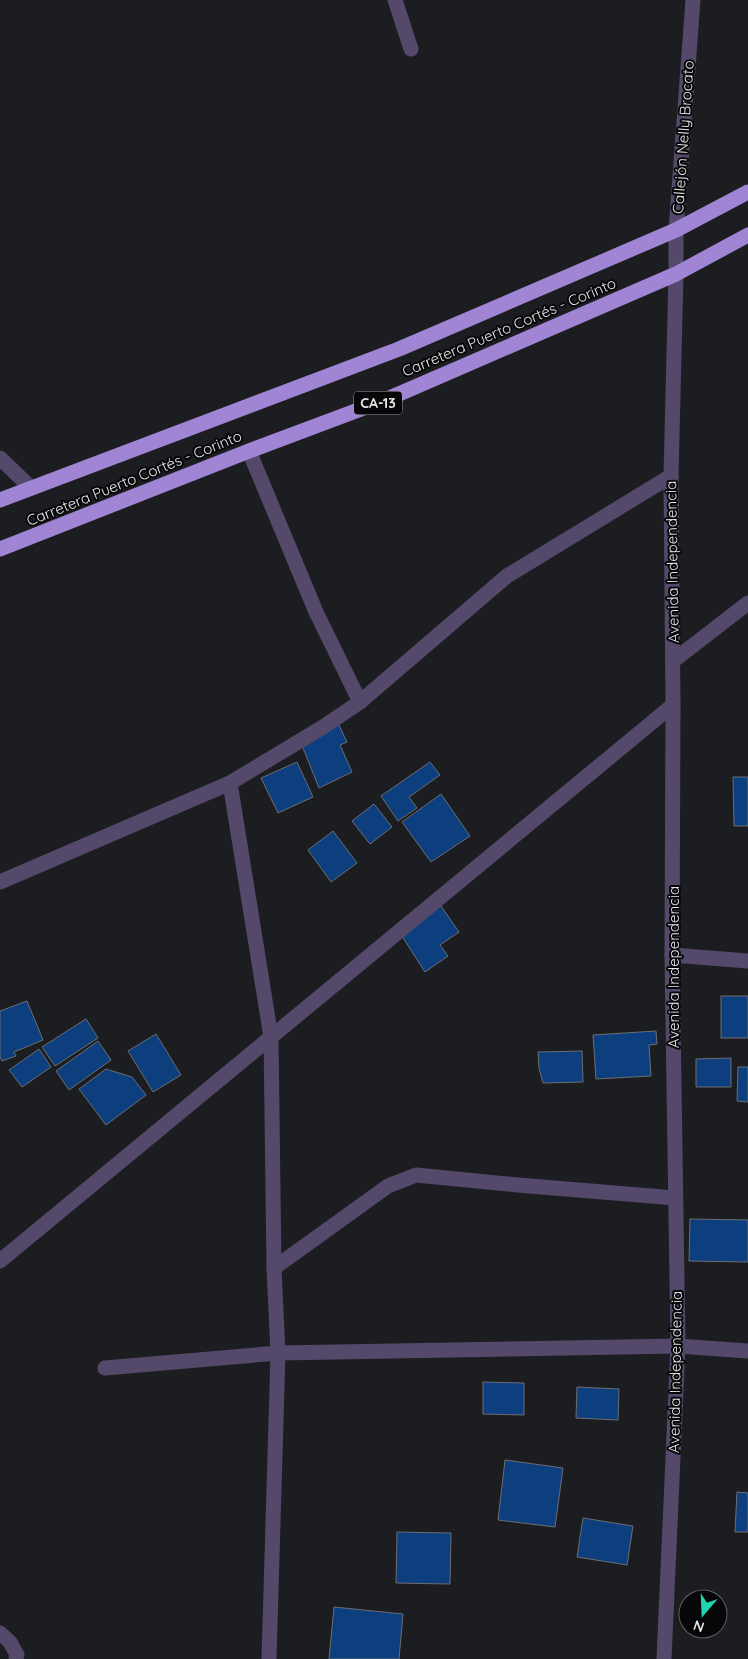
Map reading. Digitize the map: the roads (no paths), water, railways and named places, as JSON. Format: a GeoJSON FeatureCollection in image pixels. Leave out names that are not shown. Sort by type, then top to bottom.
{"type":"FeatureCollection","features":[{"type":"Feature","properties":{"kind":"highway","name":"Carretera Puerto Cortés - Corinto"},"geometry":{"type":"LineString","coordinates":[[0,500],[400,350],[676,230],[748,192]]}},
{"type":"Feature","properties":{"kind":"highway","name":"Carretera Puerto Cortés - Corinto"},"geometry":{"type":"LineString","coordinates":[[0,549],[249,451],[385,400],[676,274],[748,235]]}},
{"type":"Feature","properties":{"kind":"street"},"geometry":{"type":"LineString","coordinates":[[395,0],[411,49]]}},
{"type":"Feature","properties":{"kind":"street","name":"Callejón Nelly Brocato"},"geometry":{"type":"LineString","coordinates":[[676,274],[676,230],[693,0]]}},
{"type":"Feature","properties":{"kind":"street","name":"Avenida Independencia"},"geometry":{"type":"LineString","coordinates":[[664,1659],[678,1346],[672,955],[673,661],[671,476],[676,274]]}},
{"type":"Feature","properties":{"kind":"street"},"geometry":{"type":"LineString","coordinates":[[249,451],[316,612],[360,702]]}},
{"type":"Feature","properties":{"kind":"street"},"geometry":{"type":"LineString","coordinates":[[0,458],[31,488]]}},
{"type":"Feature","properties":{"kind":"street"},"geometry":{"type":"LineString","coordinates":[[0,882],[230,783],[323,727],[360,702],[507,576],[671,476]]}},
{"type":"Feature","properties":{"kind":"street"},"geometry":{"type":"LineString","coordinates":[[673,661],[748,603]]}},
{"type":"Feature","properties":{"kind":"street"},"geometry":{"type":"LineString","coordinates":[[0,1261],[673,705]]}},
{"type":"Feature","properties":{"kind":"street"},"geometry":{"type":"LineString","coordinates":[[230,783],[271,1037],[274,1268],[278,1353],[269,1659]]}},
{"type":"Feature","properties":{"kind":"street"},"geometry":{"type":"LineString","coordinates":[[672,955],[748,961]]}},
{"type":"Feature","properties":{"kind":"street"},"geometry":{"type":"LineString","coordinates":[[274,1268],[388,1186],[416,1175],[676,1198]]}},
{"type":"Feature","properties":{"kind":"street"},"geometry":{"type":"LineString","coordinates":[[105,1368],[278,1353],[678,1346],[748,1351]]}},
{"type":"Feature","properties":{"kind":"street"},"geometry":{"type":"LineString","coordinates":[[0,1633],[10,1642],[17,1655],[16,1659]]}}]}
